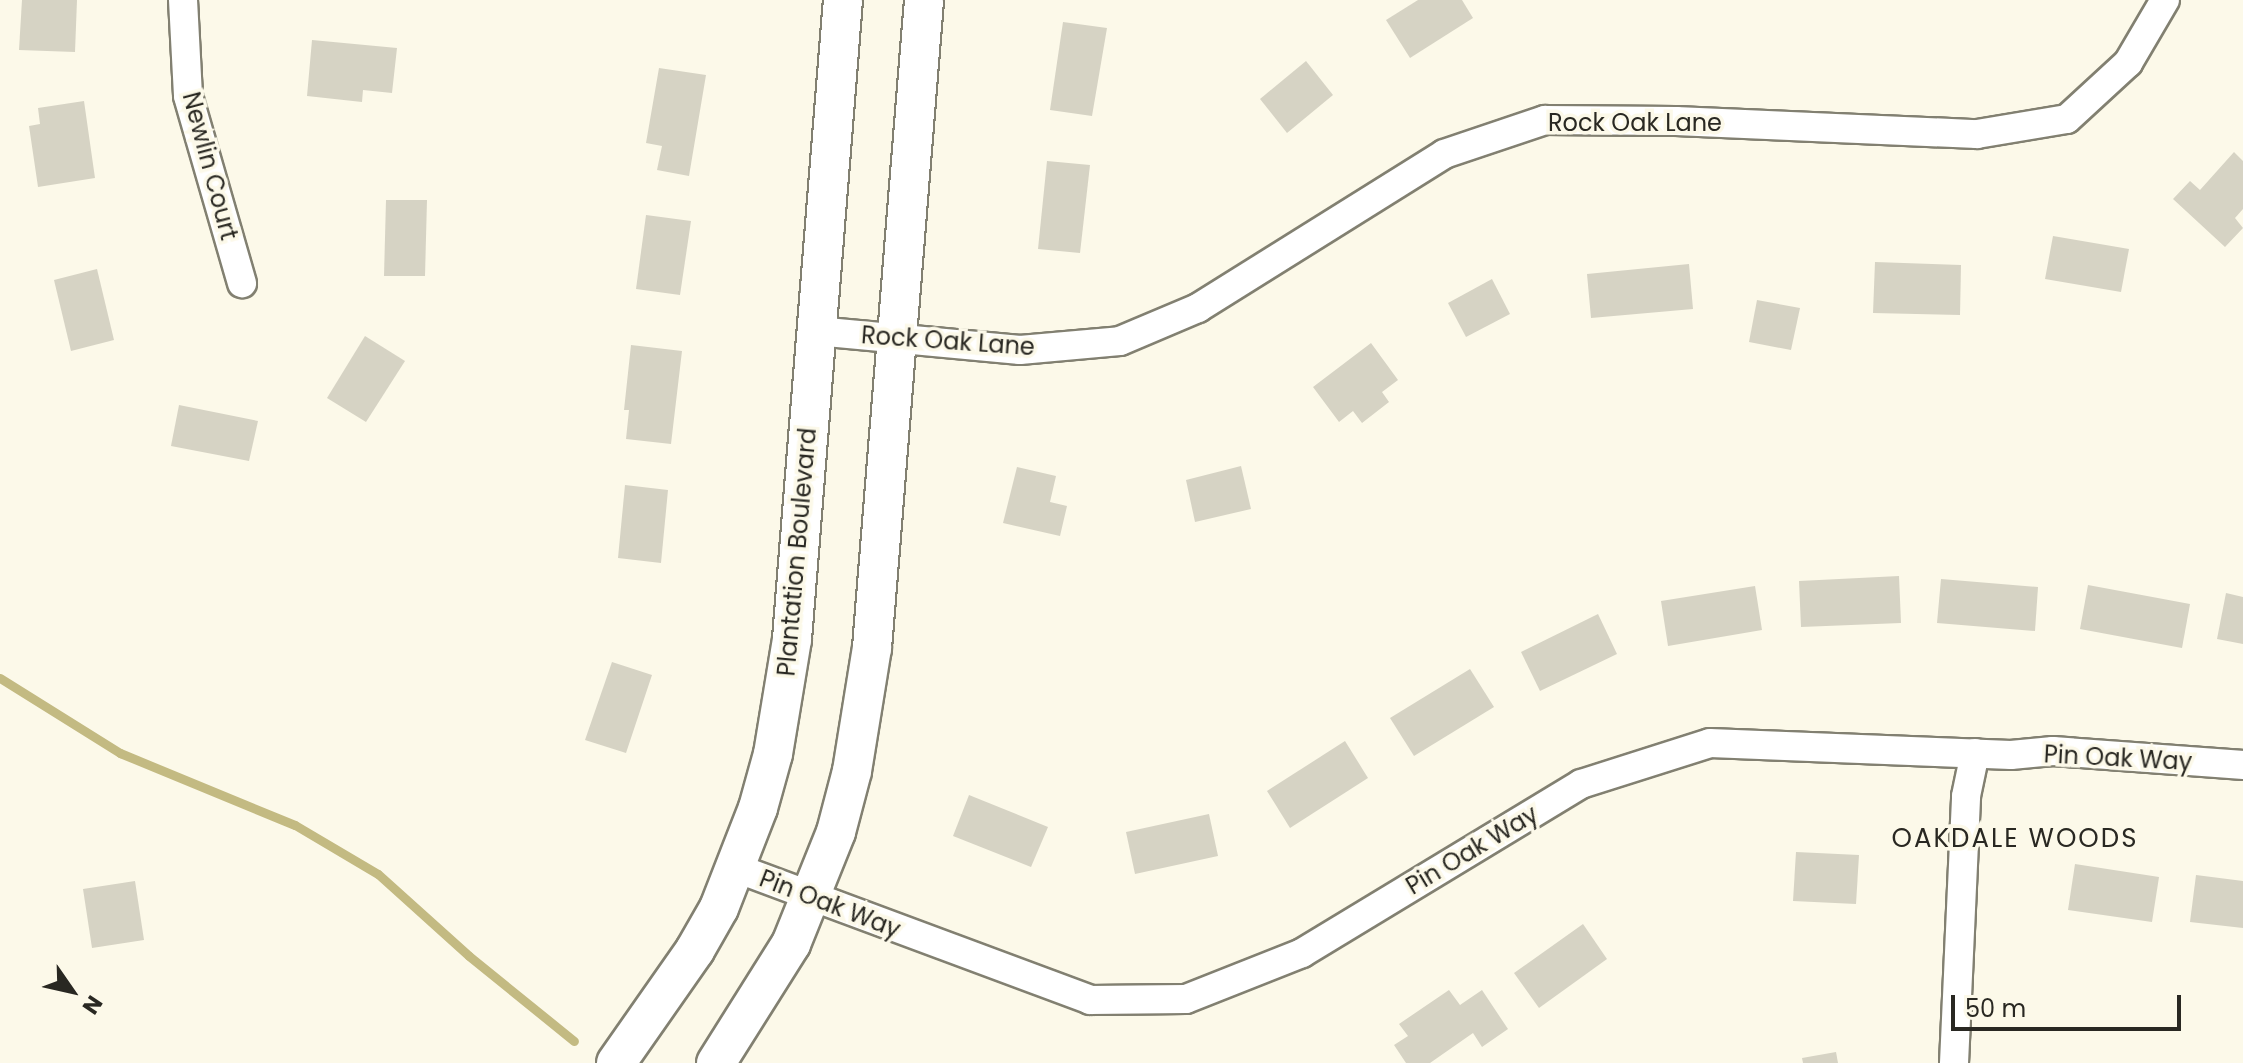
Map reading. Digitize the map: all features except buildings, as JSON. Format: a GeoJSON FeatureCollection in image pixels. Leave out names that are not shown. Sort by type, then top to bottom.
{"type":"FeatureCollection","features":[{"type":"Feature","properties":{"kind":"street","name":"Newlin Court"},"geometry":{"type":"LineString","coordinates":[[183,0],[188,96],[242,283]]}},
{"type":"Feature","properties":{"kind":"street","name":"Plantation Boulevard"},"geometry":{"type":"LineString","coordinates":[[616,1063],[695,950],[736,868],[773,754],[792,639],[843,0]]}},
{"type":"Feature","properties":{"kind":"street"},"geometry":{"type":"LineString","coordinates":[[716,1063],[764,992],[791,944],[836,832],[852,771],[872,648],[924,0]]}},
{"type":"Feature","properties":{"kind":"street","name":"Rock Oak Lane"},"geometry":{"type":"LineString","coordinates":[[816,331],[1020,350],[1120,341],[1210,301],[1444,154],[1545,120],[1676,121],[1977,134],[2067,119],[2128,63],[2165,0]]}},
{"type":"Feature","properties":{"kind":"street","name":"Pin Oak Way"},"geometry":{"type":"LineString","coordinates":[[736,868],[1090,1000],[1186,999],[1302,953],[1581,784],[1710,743],[1975,753],[2053,751],[2243,765]]}},
{"type":"Feature","properties":{"kind":"street"},"geometry":{"type":"LineString","coordinates":[[1954,1063],[1966,796],[1975,753]]}},
{"type":"Feature","properties":{"kind":"waterway"},"geometry":{"type":"LineString","coordinates":[[0,678],[120,753],[295,825],[378,874],[469,956],[574,1041]]}},
{"type":"Feature","properties":{"kind":"district","name":"OAKDALE WOODS"},"geometry":{"type":"Point","coordinates":[2015,839]}}]}
